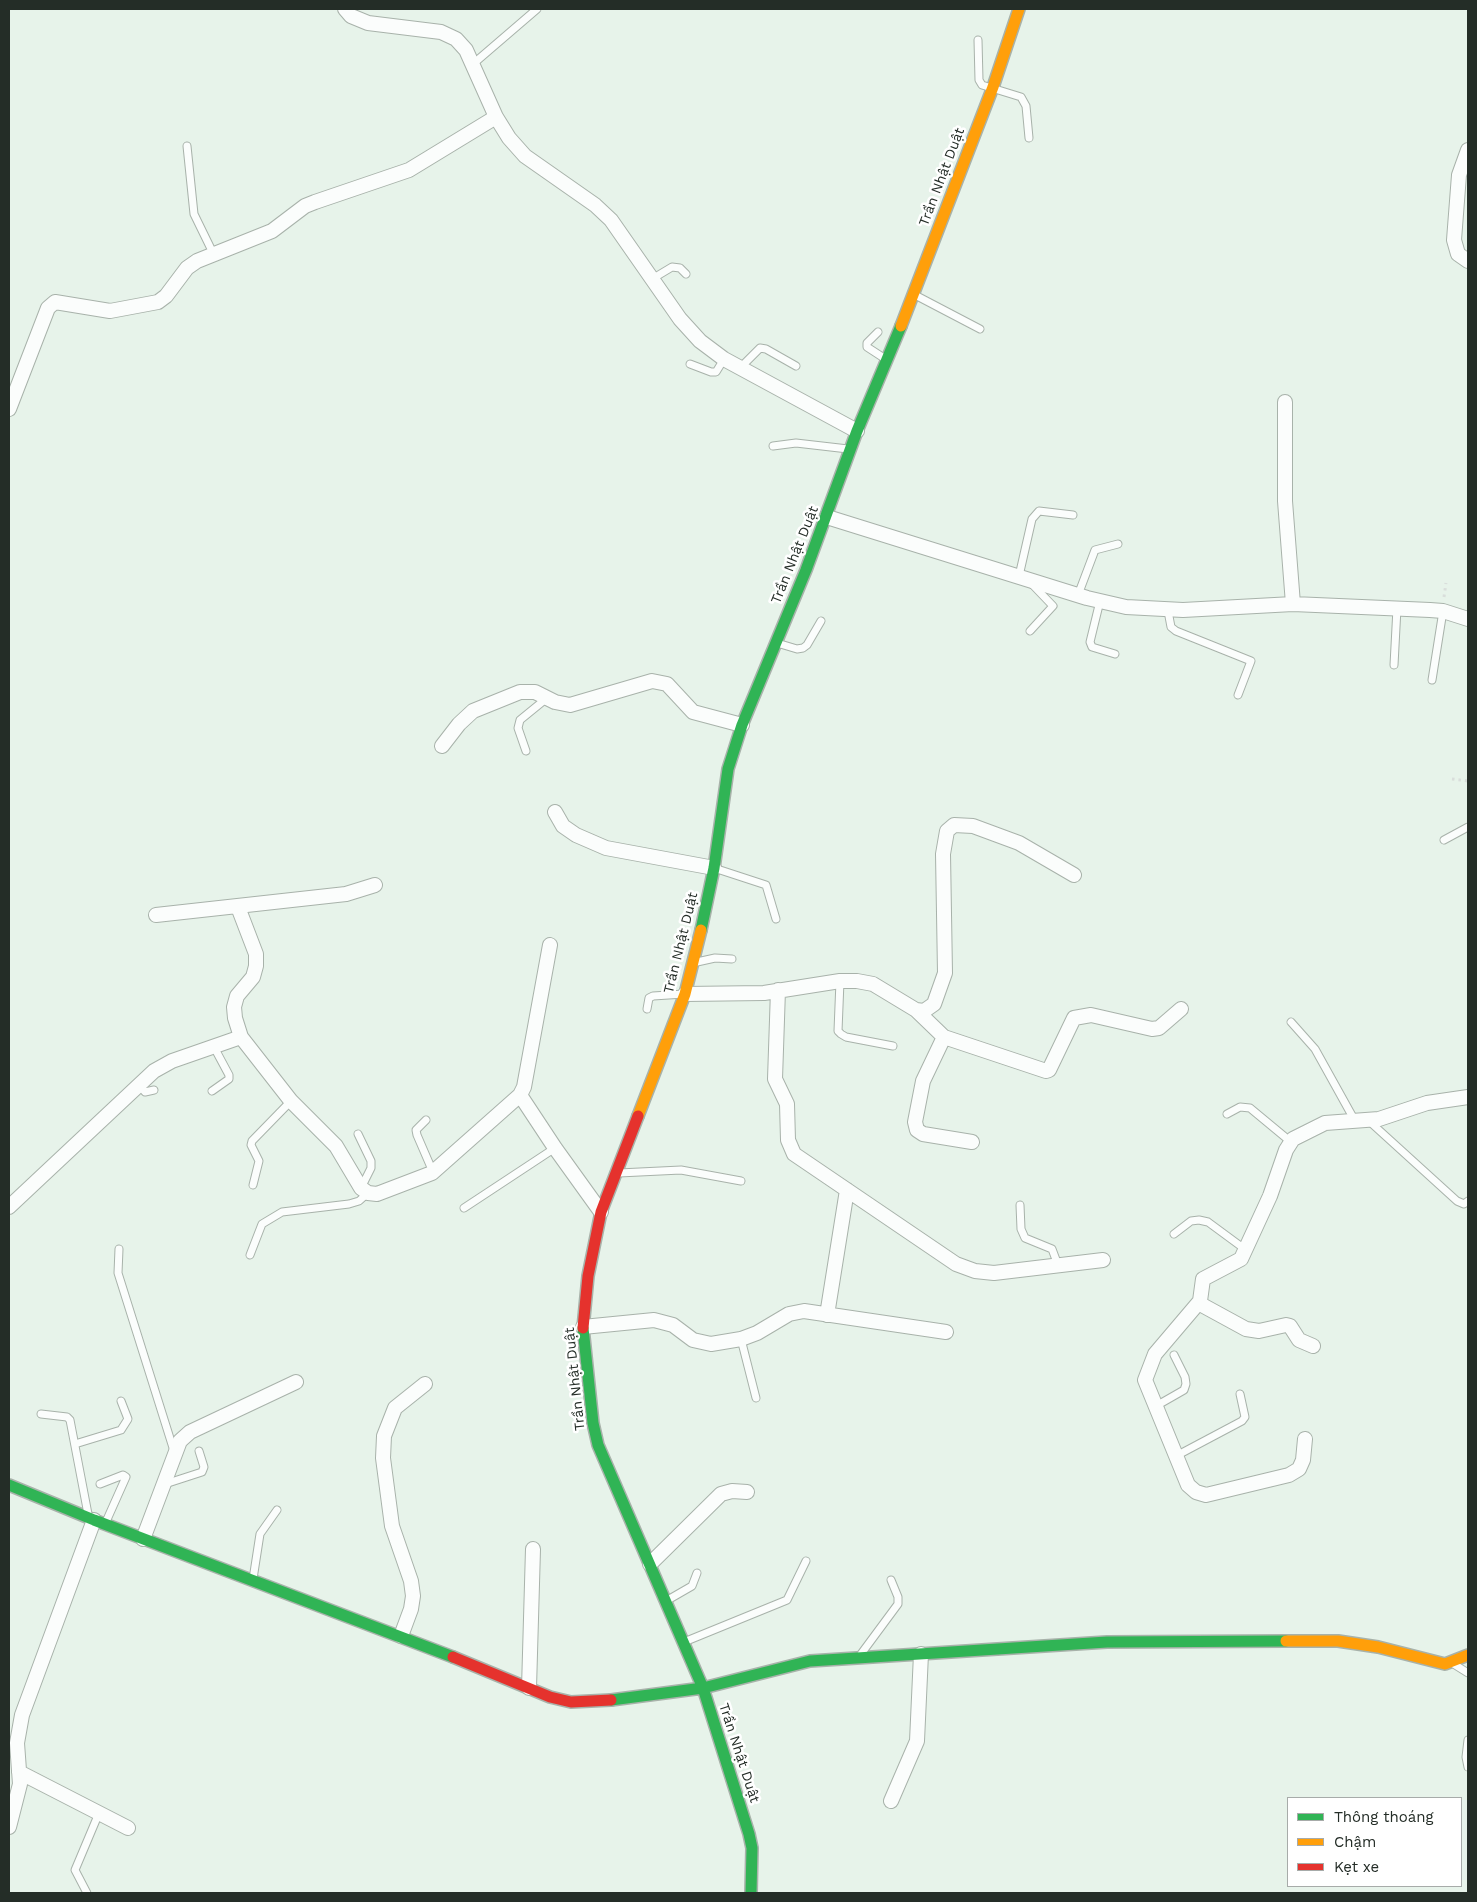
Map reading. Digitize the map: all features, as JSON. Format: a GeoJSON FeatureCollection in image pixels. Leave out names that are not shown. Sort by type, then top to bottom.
{"type":"FeatureCollection","features":[{"type":"Feature","properties":{"kind":"main road","name":"Trần Nhật Duật"},"geometry":{"type":"LineString","coordinates":[[751,1893],[752,1848],[749,1834],[703,1688],[598,1445],[593,1423],[583,1327],[588,1276],[601,1212],[685,994],[694,963],[714,868],[728,769],[742,725],[888,360],[912,293],[993,87],[1018,9]]}},
{"type":"Feature","properties":{"kind":"main road"},"geometry":{"type":"LineString","coordinates":[[9,1485],[96,1521],[401,1636],[529,1688],[571,1702],[594,1702],[703,1688],[788,1664],[1107,1642],[1338,1641],[1378,1647],[1438,1663],[1452,1663],[1468,1655]]}},
{"type":"Feature","properties":{"kind":"street"},"geometry":{"type":"LineString","coordinates":[[345,9],[351,16],[368,23],[442,32],[456,39],[466,50],[496,118],[509,138],[525,156],[595,206],[611,220],[680,319],[700,341],[724,359],[858,431]]}},
{"type":"Feature","properties":{"kind":"street"},"geometry":{"type":"LineString","coordinates":[[9,409],[48,308],[55,302],[110,310],[148,305],[166,296],[187,268],[272,231],[305,206],[409,170],[496,118]]}},
{"type":"Feature","properties":{"kind":"street"},"geometry":{"type":"LineString","coordinates":[[1468,150],[1464,165],[1454,240],[1458,254],[1468,261]]}},
{"type":"Feature","properties":{"kind":"street"},"geometry":{"type":"LineString","coordinates":[[1285,402],[1285,501],[1293,604]]}},
{"type":"Feature","properties":{"kind":"street"},"geometry":{"type":"LineString","coordinates":[[827,516],[1078,595],[1126,607],[1168,611],[1293,604],[1443,611],[1468,619]]}},
{"type":"Feature","properties":{"kind":"street"},"geometry":{"type":"LineString","coordinates":[[442,746],[459,724],[473,712],[520,692],[535,692],[547,698],[570,704],[652,681],[660,681],[667,684],[693,712],[742,725]]}},
{"type":"Feature","properties":{"kind":"street"},"geometry":{"type":"LineString","coordinates":[[555,812],[563,826],[576,835],[606,848],[714,868]]}},
{"type":"Feature","properties":{"kind":"street"},"geometry":{"type":"LineString","coordinates":[[916,1010],[924,1011],[934,1004],[945,973],[943,854],[947,831],[954,825],[973,826],[1019,843],[1074,874]]}},
{"type":"Feature","properties":{"kind":"street"},"geometry":{"type":"LineString","coordinates":[[156,915],[238,908],[306,896],[346,894],[375,886]]}},
{"type":"Feature","properties":{"kind":"street"},"geometry":{"type":"LineString","coordinates":[[238,908],[256,960],[253,977],[237,996],[234,1007],[234,1018],[242,1037],[291,1101],[329,1138],[365,1190],[377,1194],[433,1172],[520,1095],[526,1078],[550,945]]}},
{"type":"Feature","properties":{"kind":"street"},"geometry":{"type":"LineString","coordinates":[[685,994],[764,993],[840,980],[873,984],[916,1010],[944,1037],[1046,1071],[1049,1070],[1074,1018],[1091,1015],[1152,1029],[1159,1028],[1181,1009]]}},
{"type":"Feature","properties":{"kind":"street"},"geometry":{"type":"LineString","coordinates":[[778,990],[774,1069],[775,1079],[789,1112],[790,1148],[794,1154],[956,1264],[994,1273],[1103,1260]]}},
{"type":"Feature","properties":{"kind":"street"},"geometry":{"type":"LineString","coordinates":[[9,1207],[154,1071],[172,1062],[242,1037]]}},
{"type":"Feature","properties":{"kind":"street"},"geometry":{"type":"LineString","coordinates":[[944,1037],[923,1081],[915,1122],[917,1130],[923,1134],[972,1142]]}},
{"type":"Feature","properties":{"kind":"street"},"geometry":{"type":"LineString","coordinates":[[520,1095],[601,1212]]}},
{"type":"Feature","properties":{"kind":"street"},"geometry":{"type":"LineString","coordinates":[[1305,1439],[1303,1460],[1299,1469],[1289,1475],[1206,1494],[1196,1492],[1188,1485],[1145,1380],[1152,1360],[1200,1301],[1203,1279],[1241,1259],[1291,1142],[1325,1123],[1362,1121],[1427,1103],[1468,1097]]}},
{"type":"Feature","properties":{"kind":"street"},"geometry":{"type":"LineString","coordinates":[[828,1315],[847,1190]]}},
{"type":"Feature","properties":{"kind":"street"},"geometry":{"type":"LineString","coordinates":[[1200,1301],[1202,1305],[1246,1329],[1259,1331],[1286,1325],[1290,1326],[1298,1340],[1313,1346]]}},
{"type":"Feature","properties":{"kind":"street"},"geometry":{"type":"LineString","coordinates":[[583,1327],[654,1320],[673,1325],[693,1340],[702,1344],[741,1339],[757,1333],[789,1314],[804,1311],[946,1332]]}},
{"type":"Feature","properties":{"kind":"street"},"geometry":{"type":"LineString","coordinates":[[143,1539],[174,1451],[180,1441],[190,1432],[296,1382]]}},
{"type":"Feature","properties":{"kind":"street"},"geometry":{"type":"LineString","coordinates":[[401,1636],[411,1609],[413,1596],[411,1581],[392,1526],[383,1458],[384,1436],[395,1408],[425,1384]]}},
{"type":"Feature","properties":{"kind":"street"},"geometry":{"type":"LineString","coordinates":[[650,1564],[721,1494],[732,1491],[748,1492]]}},
{"type":"Feature","properties":{"kind":"street"},"geometry":{"type":"LineString","coordinates":[[9,1827],[18,1795],[17,1743],[22,1715],[96,1521]]}},
{"type":"Feature","properties":{"kind":"street"},"geometry":{"type":"LineString","coordinates":[[529,1688],[533,1549]]}},
{"type":"Feature","properties":{"kind":"street"},"geometry":{"type":"LineString","coordinates":[[891,1801],[917,1741],[921,1654]]}},
{"type":"Feature","properties":{"kind":"street"},"geometry":{"type":"LineString","coordinates":[[19,1772],[128,1828]]}},
{"type":"Feature","properties":{"kind":"lane"},"geometry":{"type":"LineString","coordinates":[[473,64],[537,9]]}},
{"type":"Feature","properties":{"kind":"lane"},"geometry":{"type":"LineString","coordinates":[[978,40],[978,80],[982,84],[1021,97],[1029,138]]}},
{"type":"Feature","properties":{"kind":"lane"},"geometry":{"type":"LineString","coordinates":[[187,146],[194,214],[214,255]]}},
{"type":"Feature","properties":{"kind":"lane"},"geometry":{"type":"LineString","coordinates":[[652,279],[672,267],[680,268],[686,274]]}},
{"type":"Feature","properties":{"kind":"lane"},"geometry":{"type":"LineString","coordinates":[[912,293],[980,329]]}},
{"type":"Feature","properties":{"kind":"lane"},"geometry":{"type":"LineString","coordinates":[[878,332],[867,343],[867,347],[888,360]]}},
{"type":"Feature","properties":{"kind":"lane"},"geometry":{"type":"LineString","coordinates":[[740,368],[760,348],[766,349],[796,366]]}},
{"type":"Feature","properties":{"kind":"lane"},"geometry":{"type":"LineString","coordinates":[[690,364],[716,372],[724,359]]}},
{"type":"Feature","properties":{"kind":"lane"},"geometry":{"type":"LineString","coordinates":[[773,446],[796,443],[851,450]]}},
{"type":"Feature","properties":{"kind":"lane"},"geometry":{"type":"LineString","coordinates":[[1030,631],[1053,606],[1024,578],[1032,519],[1039,511],[1073,515]]}},
{"type":"Feature","properties":{"kind":"lane"},"geometry":{"type":"LineString","coordinates":[[1078,595],[1095,550],[1118,544]]}},
{"type":"Feature","properties":{"kind":"lane"},"geometry":{"type":"LineString","coordinates":[[1100,601],[1090,642],[1092,647],[1116,654]]}},
{"type":"Feature","properties":{"kind":"lane"},"geometry":{"type":"LineString","coordinates":[[1394,665],[1397,608]]}},
{"type":"Feature","properties":{"kind":"lane"},"geometry":{"type":"LineString","coordinates":[[1168,611],[1171,627],[1176,631],[1251,661],[1238,695]]}},
{"type":"Feature","properties":{"kind":"lane"},"geometry":{"type":"LineString","coordinates":[[1432,680],[1443,611]]}},
{"type":"Feature","properties":{"kind":"lane"},"geometry":{"type":"LineString","coordinates":[[776,643],[797,649],[803,648],[807,646],[821,621]]}},
{"type":"Feature","properties":{"kind":"lane"},"geometry":{"type":"LineString","coordinates":[[526,751],[518,728],[520,720],[547,698]]}},
{"type":"Feature","properties":{"kind":"lane"},"geometry":{"type":"LineString","coordinates":[[1444,840],[1468,827]]}},
{"type":"Feature","properties":{"kind":"lane"},"geometry":{"type":"LineString","coordinates":[[714,868],[766,886],[776,919]]}},
{"type":"Feature","properties":{"kind":"lane"},"geometry":{"type":"LineString","coordinates":[[694,963],[715,958],[732,959]]}},
{"type":"Feature","properties":{"kind":"lane"},"geometry":{"type":"LineString","coordinates":[[840,980],[838,1031],[846,1038],[893,1046]]}},
{"type":"Feature","properties":{"kind":"lane"},"geometry":{"type":"LineString","coordinates":[[647,1009],[649,998],[653,996],[685,994]]}},
{"type":"Feature","properties":{"kind":"lane"},"geometry":{"type":"LineString","coordinates":[[1291,1022],[1315,1049],[1362,1121],[1457,1201],[1464,1204],[1468,1201]]}},
{"type":"Feature","properties":{"kind":"lane"},"geometry":{"type":"LineString","coordinates":[[212,1091],[228,1079],[229,1075],[214,1047]]}},
{"type":"Feature","properties":{"kind":"lane"},"geometry":{"type":"LineString","coordinates":[[138,1084],[145,1092],[154,1090]]}},
{"type":"Feature","properties":{"kind":"lane"},"geometry":{"type":"LineString","coordinates":[[253,1185],[259,1161],[251,1145],[252,1141],[291,1101]]}},
{"type":"Feature","properties":{"kind":"lane"},"geometry":{"type":"LineString","coordinates":[[1227,1114],[1240,1107],[1250,1108],[1291,1142]]}},
{"type":"Feature","properties":{"kind":"lane"},"geometry":{"type":"LineString","coordinates":[[426,1120],[416,1130],[433,1172]]}},
{"type":"Feature","properties":{"kind":"lane"},"geometry":{"type":"LineString","coordinates":[[250,1256],[262,1224],[282,1212],[359,1201],[365,1190],[371,1161],[358,1134]]}},
{"type":"Feature","properties":{"kind":"lane"},"geometry":{"type":"LineString","coordinates":[[464,1208],[555,1148]]}},
{"type":"Feature","properties":{"kind":"lane"},"geometry":{"type":"LineString","coordinates":[[616,1173],[681,1170],[741,1181]]}},
{"type":"Feature","properties":{"kind":"lane"},"geometry":{"type":"LineString","coordinates":[[1020,1205],[1021,1230],[1025,1238],[1052,1249],[1058,1265]]}},
{"type":"Feature","properties":{"kind":"lane"},"geometry":{"type":"LineString","coordinates":[[1174,1234],[1191,1221],[1199,1220],[1208,1222],[1246,1250]]}},
{"type":"Feature","properties":{"kind":"lane"},"geometry":{"type":"LineString","coordinates":[[119,1248],[118,1273],[174,1451]]}},
{"type":"Feature","properties":{"kind":"lane"},"geometry":{"type":"LineString","coordinates":[[741,1339],[756,1398]]}},
{"type":"Feature","properties":{"kind":"lane"},"geometry":{"type":"LineString","coordinates":[[1156,1406],[1184,1390],[1186,1384],[1174,1355]]}},
{"type":"Feature","properties":{"kind":"lane"},"geometry":{"type":"LineString","coordinates":[[1176,1456],[1242,1422],[1245,1417],[1240,1394]]}},
{"type":"Feature","properties":{"kind":"lane"},"geometry":{"type":"LineString","coordinates":[[75,1444],[121,1430],[128,1419],[120,1401]]}},
{"type":"Feature","properties":{"kind":"lane"},"geometry":{"type":"LineString","coordinates":[[41,1414],[67,1417],[70,1420],[96,1521]]}},
{"type":"Feature","properties":{"kind":"lane"},"geometry":{"type":"LineString","coordinates":[[163,1484],[202,1472],[204,1467],[199,1450]]}},
{"type":"Feature","properties":{"kind":"lane"},"geometry":{"type":"LineString","coordinates":[[96,1521],[126,1477],[124,1475],[100,1484]]}},
{"type":"Feature","properties":{"kind":"lane"},"geometry":{"type":"LineString","coordinates":[[252,1580],[260,1534],[277,1510]]}},
{"type":"Feature","properties":{"kind":"lane"},"geometry":{"type":"LineString","coordinates":[[684,1642],[787,1600],[806,1561]]}},
{"type":"Feature","properties":{"kind":"lane"},"geometry":{"type":"LineString","coordinates":[[666,1601],[692,1586],[697,1573]]}},
{"type":"Feature","properties":{"kind":"lane"},"geometry":{"type":"LineString","coordinates":[[858,1658],[898,1604],[898,1597],[891,1580]]}},
{"type":"Feature","properties":{"kind":"lane"},"geometry":{"type":"LineString","coordinates":[[1452,1663],[1468,1673]]}},
{"type":"Feature","properties":{"kind":"lane"},"geometry":{"type":"LineString","coordinates":[[1468,1740],[1466,1757],[1468,1766]]}},
{"type":"Feature","properties":{"kind":"lane"},"geometry":{"type":"LineString","coordinates":[[87,1893],[75,1870],[99,1813]]}},
{"type":"Feature","properties":{"kind":"path"},"geometry":{"type":"LineString","coordinates":[[1452,779],[1468,782]]}},
{"type":"Feature","properties":{"kind":"traffic: fast"},"geometry":{"type":"LineString","coordinates":[[701,930],[714,868],[728,769],[742,725],[806,570],[857,431],[901,326]]}},
{"type":"Feature","properties":{"kind":"traffic: fast"},"geometry":{"type":"LineString","coordinates":[[583,1328],[593,1423],[598,1445],[703,1688],[749,1834],[752,1848],[751,1893]]}},
{"type":"Feature","properties":{"kind":"traffic: fast"},"geometry":{"type":"LineString","coordinates":[[9,1485],[94,1520],[453,1657]]}},
{"type":"Feature","properties":{"kind":"traffic: fast"},"geometry":{"type":"LineString","coordinates":[[611,1700],[703,1688],[810,1661],[1107,1642],[1286,1641]]}},
{"type":"Feature","properties":{"kind":"traffic: slow"},"geometry":{"type":"LineString","coordinates":[[901,326],[993,87],[1019,9]]}},
{"type":"Feature","properties":{"kind":"traffic: slow"},"geometry":{"type":"LineString","coordinates":[[638,1116],[685,994],[701,930]]}},
{"type":"Feature","properties":{"kind":"traffic: slow"},"geometry":{"type":"LineString","coordinates":[[1286,1641],[1338,1641],[1378,1647],[1445,1664],[1468,1655]]}},
{"type":"Feature","properties":{"kind":"traffic: jam"},"geometry":{"type":"LineString","coordinates":[[583,1328],[588,1276],[601,1212],[638,1116]]}},
{"type":"Feature","properties":{"kind":"traffic: jam"},"geometry":{"type":"LineString","coordinates":[[453,1657],[550,1697],[571,1702],[611,1700]]}}]}
